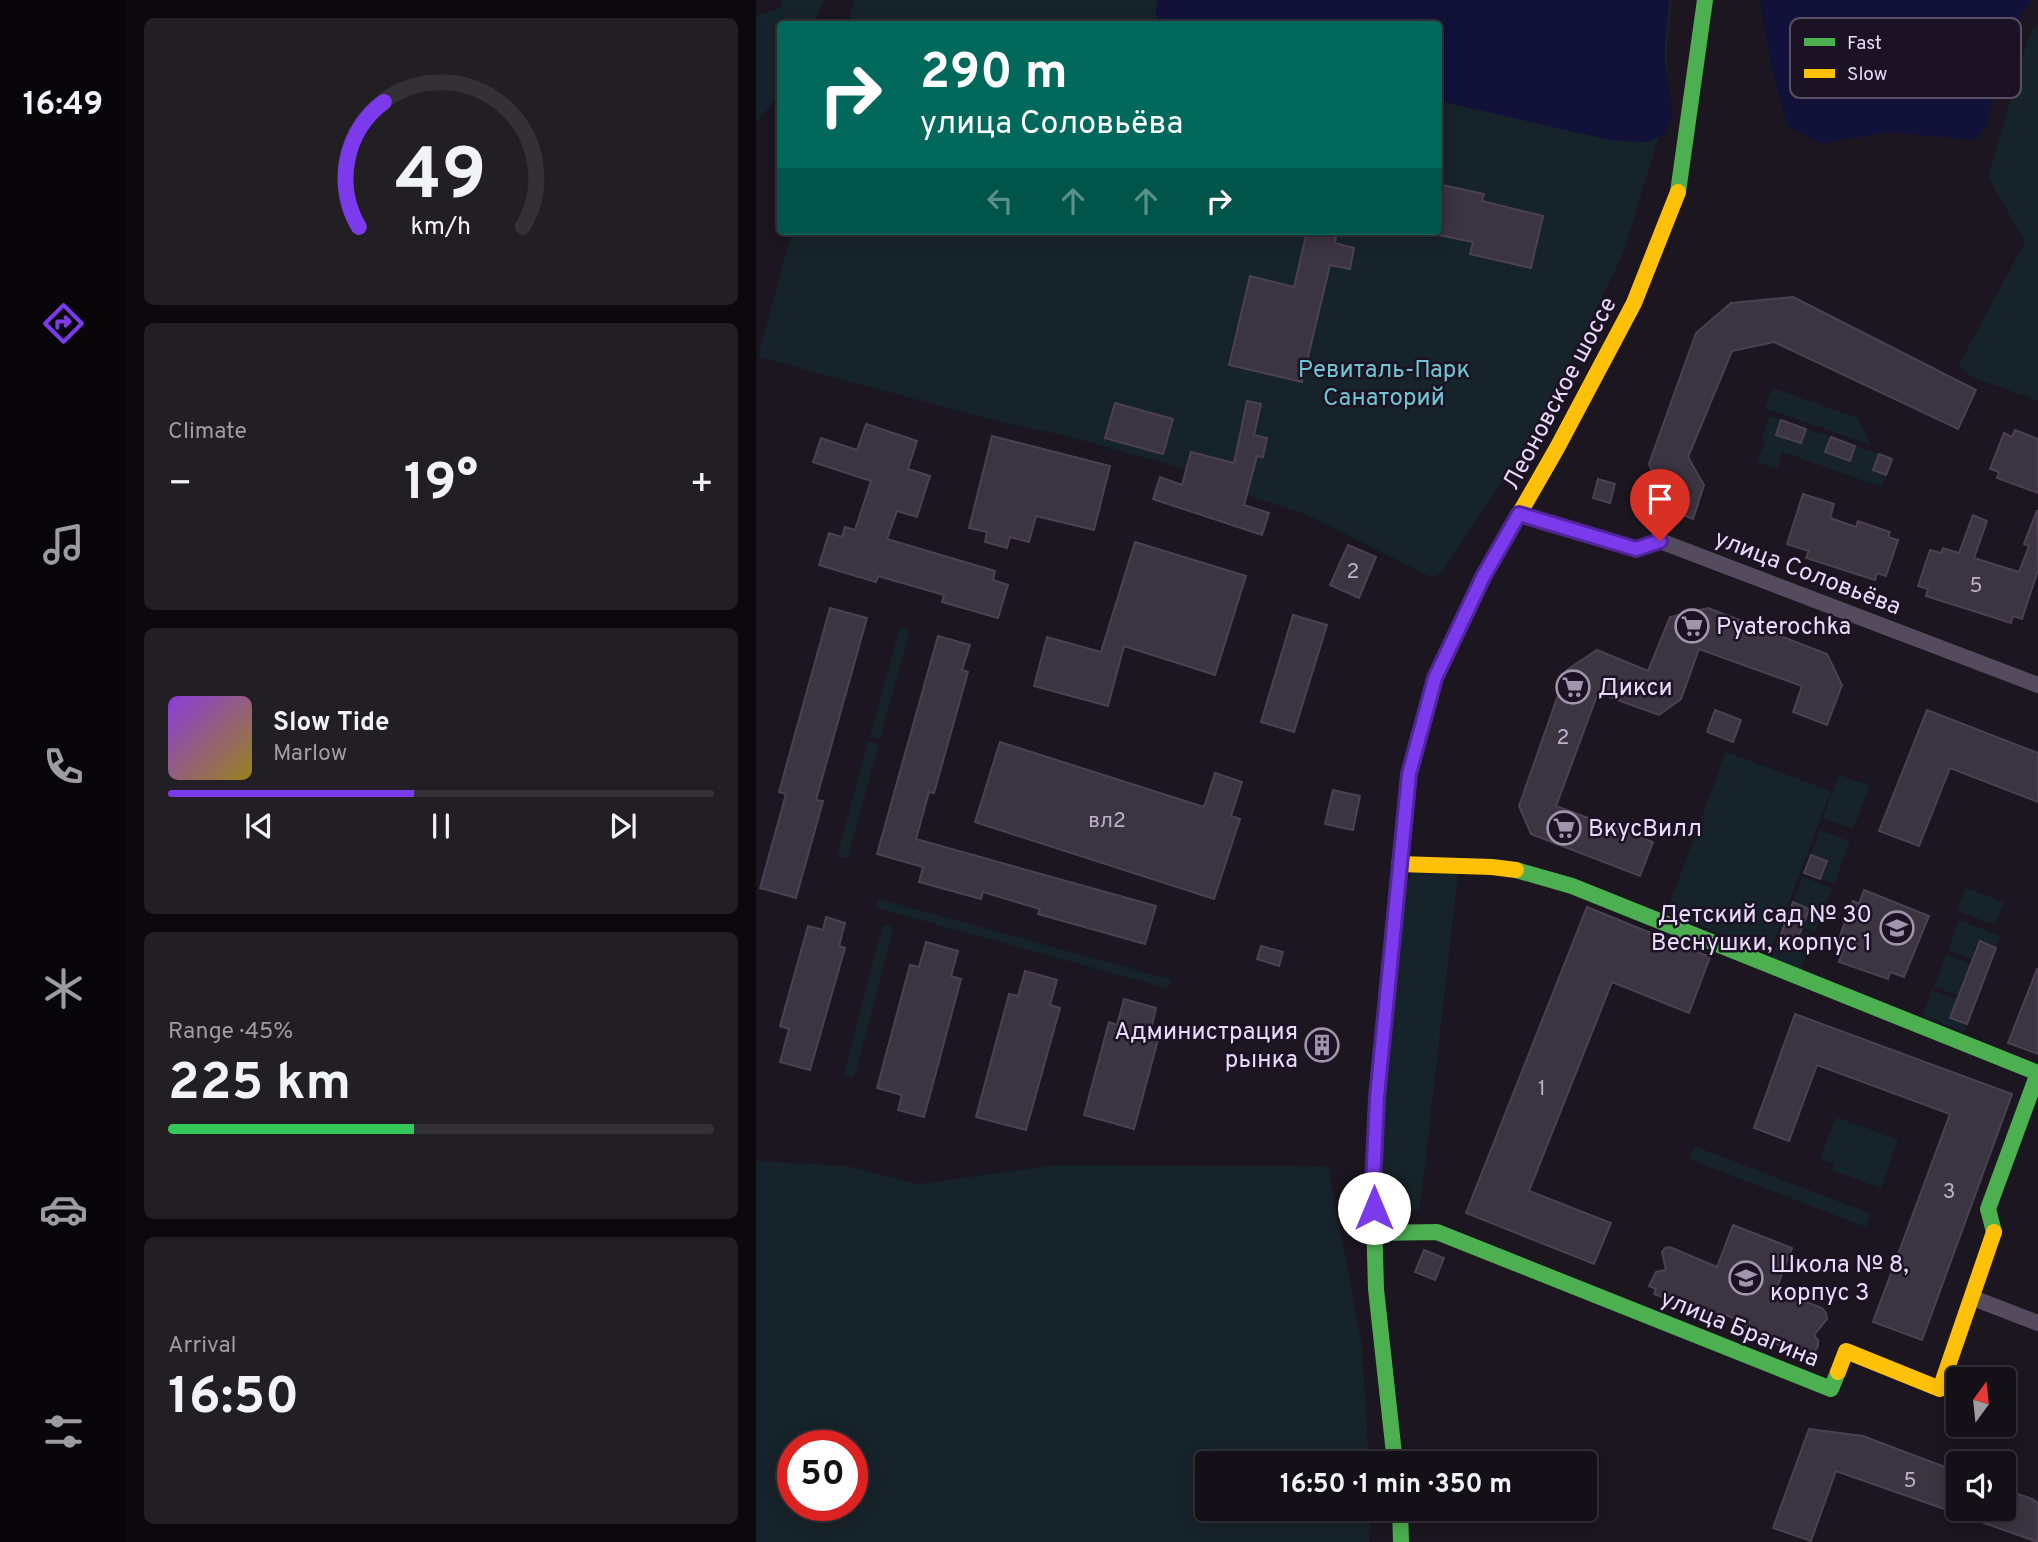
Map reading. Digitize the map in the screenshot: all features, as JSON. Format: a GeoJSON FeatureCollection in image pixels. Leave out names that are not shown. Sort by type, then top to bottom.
{"type":"FeatureCollection","features":[{"type":"Feature","properties":{"kind":"street","name":"Леоновское шоссе"},"geometry":{"type":"LineString","coordinates":[[1394,1451],[1376,1289],[1373,1183],[1377,1097],[1409,774],[1435,678],[1483,577],[1557,448],[1634,303],[1680,188],[1705,0]]}},
{"type":"Feature","properties":{"kind":"street","name":"улица Соловьёва"},"geometry":{"type":"LineString","coordinates":[[1519,514],[1636,549],[1660,541],[2038,685]]}},
{"type":"Feature","properties":{"kind":"street","name":"улица Брагина"},"geometry":{"type":"LineString","coordinates":[[1374,1234],[1437,1232],[1831,1389],[1846,1351],[1940,1389],[1995,1234],[1988,1209],[2038,1073],[1572,886],[1518,870],[1399,864]]}},
{"type":"Feature","properties":{"kind":"street"},"geometry":{"type":"LineString","coordinates":[[1973,1298],[2038,1323]]}},
{"type":"Feature","properties":{"kind":"street"},"geometry":{"type":"LineString","coordinates":[[1400,1521],[1401,1542]]}},
{"type":"Feature","properties":{"kind":"green space"},"geometry":{"type":"Polygon","coordinates":[[[782,0],[824,0],[815,21],[777,21],[777,98],[756,123],[756,16],[782,7],[782,0]]]}},
{"type":"Feature","properties":{"kind":"green space","name":"Ревиталь-Парк Санаторий"},"geometry":{"type":"Polygon","coordinates":[[[854,0],[1672,0],[1667,48],[1667,111],[1622,256],[1541,423],[1442,573],[1431,577],[1308,515],[1185,475],[1186,469],[758,357],[791,235],[1442,235],[1442,21],[849,21],[854,0]]]}},
{"type":"Feature","properties":{"kind":"green space"},"geometry":{"type":"Polygon","coordinates":[[[2038,23],[2038,401],[1972,377],[1958,366],[2025,242],[1988,177],[2011,98],[2021,98],[2021,64],[2029,36],[2038,23]]]}},
{"type":"Feature","properties":{"kind":"green space"},"geometry":{"type":"Polygon","coordinates":[[[1772,388],[1858,418],[1871,445],[1765,408],[1772,388]]]}},
{"type":"Feature","properties":{"kind":"green space"},"geometry":{"type":"Polygon","coordinates":[[[1770,416],[1781,420],[1777,435],[1800,443],[1806,429],[1831,437],[1826,452],[1850,461],[1855,446],[1879,454],[1873,470],[1886,475],[1882,487],[1783,452],[1777,469],[1757,462],[1770,416]]]}},
{"type":"Feature","properties":{"kind":"green space"},"geometry":{"type":"Polygon","coordinates":[[[902,628],[909,633],[880,739],[870,737],[899,630],[902,628]]]}},
{"type":"Feature","properties":{"kind":"green space"},"geometry":{"type":"Polygon","coordinates":[[[868,741],[879,744],[848,857],[844,858],[838,853],[868,741]]]}},
{"type":"Feature","properties":{"kind":"green space"},"geometry":{"type":"Polygon","coordinates":[[[1726,752],[1831,791],[1770,952],[1666,913],[1726,752]]]}},
{"type":"Feature","properties":{"kind":"green space"},"geometry":{"type":"Polygon","coordinates":[[[1839,775],[1870,786],[1853,829],[1823,818],[1839,775]]]}},
{"type":"Feature","properties":{"kind":"green space"},"geometry":{"type":"Polygon","coordinates":[[[1820,830],[1850,841],[1834,884],[1820,879],[1827,861],[1811,855],[1820,830]]]}},
{"type":"Feature","properties":{"kind":"green space"},"geometry":{"type":"Polygon","coordinates":[[[1412,871],[1458,874],[1420,1209],[1381,1221],[1380,1156],[1403,894],[1412,871]]]}},
{"type":"Feature","properties":{"kind":"green space"},"geometry":{"type":"Polygon","coordinates":[[[1803,877],[1832,888],[1815,932],[1802,927],[1809,909],[1793,902],[1803,877]]]}},
{"type":"Feature","properties":{"kind":"green space"},"geometry":{"type":"Polygon","coordinates":[[[1966,888],[2004,902],[1995,925],[1957,911],[1966,888]]]}},
{"type":"Feature","properties":{"kind":"green space"},"geometry":{"type":"Polygon","coordinates":[[[879,899],[1169,979],[1171,982],[1166,988],[877,908],[875,905],[879,899]]]}},
{"type":"Feature","properties":{"kind":"green space"},"geometry":{"type":"Polygon","coordinates":[[[1959,920],[2001,936],[1996,948],[1980,942],[1973,960],[1948,950],[1959,920]]]}},
{"type":"Feature","properties":{"kind":"green space"},"geometry":{"type":"Polygon","coordinates":[[[886,925],[893,930],[855,1076],[846,1077],[844,1074],[882,927],[886,925]]]}},
{"type":"Feature","properties":{"kind":"green space"},"geometry":{"type":"Polygon","coordinates":[[[1801,930],[1814,935],[1801,969],[1772,958],[1778,942],[1794,948],[1801,930]]]}},
{"type":"Feature","properties":{"kind":"green space"},"geometry":{"type":"Polygon","coordinates":[[[1946,954],[1971,964],[1981,988],[1975,1002],[1934,987],[1946,954]]]}},
{"type":"Feature","properties":{"kind":"green space"},"geometry":{"type":"Polygon","coordinates":[[[1932,990],[1957,1000],[1951,1018],[1967,1024],[1964,1032],[1923,1016],[1932,990]]]}},
{"type":"Feature","properties":{"kind":"green space"},"geometry":{"type":"Polygon","coordinates":[[[1836,1117],[1898,1140],[1881,1188],[1832,1170],[1834,1164],[1820,1159],[1836,1117]]]}},
{"type":"Feature","properties":{"kind":"green space"},"geometry":{"type":"Polygon","coordinates":[[[1694,1146],[1871,1214],[1866,1227],[1689,1159],[1694,1146]]]}},
{"type":"Feature","properties":{"kind":"green space"},"geometry":{"type":"Polygon","coordinates":[[[756,1161],[848,1166],[917,1184],[1056,1165],[1328,1166],[1362,1345],[1368,1451],[1195,1451],[1195,1521],[1371,1521],[1369,1542],[756,1542],[756,1161]]]}},
{"type":"Feature","properties":{"kind":"shaded area"},"geometry":{"type":"Polygon","coordinates":[[[1158,0],[1669,0],[1664,57],[1673,117],[1664,135],[1647,142],[1610,140],[1442,102],[1442,21],[1160,21],[1155,12],[1158,0]]]}},
{"type":"Feature","properties":{"kind":"shaded area"},"geometry":{"type":"Polygon","coordinates":[[[1760,0],[2032,0],[2020,18],[1790,18],[1790,98],[1993,98],[1987,125],[1975,140],[1887,132],[1821,144],[1788,126],[1760,0]]]}},
{"type":"Feature","properties":{"kind":"building"},"geometry":{"type":"Polygon","coordinates":[[[1442,185],[1484,194],[1482,201],[1543,216],[1531,268],[1470,254],[1473,242],[1438,235],[1442,235],[1442,185]]]}},
{"type":"Feature","properties":{"kind":"building"},"geometry":{"type":"Polygon","coordinates":[[[1306,235],[1336,235],[1335,243],[1354,248],[1350,269],[1330,265],[1302,382],[1229,365],[1250,276],[1294,287],[1306,235]]]}},
{"type":"Feature","properties":{"kind":"building"},"geometry":{"type":"Polygon","coordinates":[[[1793,297],[1976,390],[1958,429],[1774,342],[1732,351],[1688,457],[1704,485],[1693,519],[1666,509],[1649,464],[1696,333],[1731,303],[1793,297]]]}},
{"type":"Feature","properties":{"kind":"building"},"geometry":{"type":"Polygon","coordinates":[[[1247,401],[1261,404],[1254,435],[1267,438],[1263,457],[1257,456],[1244,505],[1269,513],[1262,535],[1153,499],[1160,477],[1182,485],[1191,452],[1234,463],[1247,401]]]}},
{"type":"Feature","properties":{"kind":"building"},"geometry":{"type":"Polygon","coordinates":[[[1115,403],[1173,419],[1163,454],[1105,438],[1115,403]]]}},
{"type":"Feature","properties":{"kind":"building"},"geometry":{"type":"Polygon","coordinates":[[[1781,420],[1806,429],[1801,443],[1776,435],[1781,420]]]}},
{"type":"Feature","properties":{"kind":"building"},"geometry":{"type":"Polygon","coordinates":[[[866,424],[917,441],[908,469],[930,476],[917,517],[897,511],[887,539],[995,571],[993,580],[1008,585],[998,618],[942,602],[944,595],[878,576],[876,582],[819,565],[829,533],[842,537],[845,527],[855,530],[871,481],[813,462],[821,438],[857,450],[866,424]]]}},
{"type":"Feature","properties":{"kind":"building"},"geometry":{"type":"Polygon","coordinates":[[[2015,430],[2038,439],[2038,493],[1997,478],[1999,472],[1990,469],[2004,433],[2012,437],[2015,430]]]}},
{"type":"Feature","properties":{"kind":"building"},"geometry":{"type":"Polygon","coordinates":[[[992,436],[1110,466],[1094,530],[1036,516],[1029,542],[1010,537],[1007,548],[985,542],[987,532],[969,528],[992,436]]]}},
{"type":"Feature","properties":{"kind":"building"},"geometry":{"type":"Polygon","coordinates":[[[1831,437],[1855,446],[1850,461],[1825,452],[1831,437]]]}},
{"type":"Feature","properties":{"kind":"building"},"geometry":{"type":"Polygon","coordinates":[[[1879,454],[1892,459],[1886,475],[1873,470],[1879,454]]]}},
{"type":"Feature","properties":{"kind":"building"},"geometry":{"type":"Polygon","coordinates":[[[1598,479],[1615,484],[1610,503],[1593,498],[1598,479]]]}},
{"type":"Feature","properties":{"kind":"building"},"geometry":{"type":"Polygon","coordinates":[[[1803,494],[1834,504],[1830,518],[1856,527],[1858,521],[1890,532],[1888,537],[1898,540],[1886,576],[1877,573],[1875,580],[1806,558],[1809,551],[1787,544],[1803,494]]]}},
{"type":"Feature","properties":{"kind":"building"},"geometry":{"type":"Polygon","coordinates":[[[2037,510],[2038,570],[2022,619],[2013,616],[2011,623],[1926,596],[1928,589],[1918,586],[1930,550],[1941,553],[1943,548],[1959,553],[1973,515],[1987,521],[1974,558],[2019,572],[2029,546],[2024,544],[2037,510]]]}},
{"type":"Feature","properties":{"kind":"building"},"geometry":{"type":"Polygon","coordinates":[[[1135,542],[1246,576],[1215,675],[1124,646],[1108,706],[1034,686],[1047,637],[1101,652],[1135,542]]]}},
{"type":"Feature","properties":{"kind":"building"},"geometry":{"type":"Polygon","coordinates":[[[1348,545],[1376,557],[1359,598],[1330,585],[1348,545]]]}},
{"type":"Feature","properties":{"kind":"building"},"geometry":{"type":"Polygon","coordinates":[[[830,608],[867,618],[816,800],[823,801],[796,898],[760,888],[786,794],[779,792],[830,608]]]}},
{"type":"Feature","properties":{"kind":"building"},"geometry":{"type":"Polygon","coordinates":[[[1708,608],[1827,654],[1842,685],[1827,725],[1793,712],[1802,686],[1699,649],[1681,699],[1659,715],[1598,693],[1556,806],[1653,842],[1640,876],[1531,834],[1519,806],[1567,670],[1597,650],[1648,671],[1670,617],[1708,608]]]}},
{"type":"Feature","properties":{"kind":"building"},"geometry":{"type":"Polygon","coordinates":[[[1293,615],[1327,625],[1294,732],[1261,722],[1293,615]]]}},
{"type":"Feature","properties":{"kind":"building"},"geometry":{"type":"Polygon","coordinates":[[[938,636],[970,645],[962,670],[968,672],[934,793],[929,792],[916,839],[1156,906],[1145,944],[1038,914],[1040,909],[983,892],[981,899],[919,882],[923,867],[877,854],[938,636]]]}},
{"type":"Feature","properties":{"kind":"building"},"geometry":{"type":"Polygon","coordinates":[[[1715,710],[1741,720],[1733,742],[1707,732],[1715,710]]]}},
{"type":"Feature","properties":{"kind":"building"},"geometry":{"type":"Polygon","coordinates":[[[1927,710],[2038,753],[2038,802],[1950,768],[1919,846],[1879,831],[1927,710]]]}},
{"type":"Feature","properties":{"kind":"building"},"geometry":{"type":"Polygon","coordinates":[[[1000,742],[1204,807],[1215,773],[1242,782],[1231,816],[1240,819],[1214,899],[975,822],[1000,742]]]}},
{"type":"Feature","properties":{"kind":"building"},"geometry":{"type":"Polygon","coordinates":[[[1333,790],[1360,796],[1353,830],[1325,824],[1333,790]]]}},
{"type":"Feature","properties":{"kind":"building"},"geometry":{"type":"Polygon","coordinates":[[[1811,855],[1827,861],[1820,879],[1804,873],[1811,855]]]}},
{"type":"Feature","properties":{"kind":"building"},"geometry":{"type":"Polygon","coordinates":[[[1864,890],[1929,916],[1904,977],[1890,972],[1888,979],[1839,962],[1844,949],[1837,946],[1846,918],[1853,901],[1859,904],[1864,890]]]}},
{"type":"Feature","properties":{"kind":"building"},"geometry":{"type":"Polygon","coordinates":[[[1793,902],[1809,909],[1794,948],[1778,942],[1793,902]]]}},
{"type":"Feature","properties":{"kind":"building"},"geometry":{"type":"Polygon","coordinates":[[[1587,907],[1710,957],[1689,1013],[1612,982],[1529,1191],[1611,1223],[1594,1264],[1466,1213],[1587,907]]]}},
{"type":"Feature","properties":{"kind":"building"},"geometry":{"type":"Polygon","coordinates":[[[826,917],[845,923],[839,946],[845,948],[810,1070],[780,1062],[789,1029],[780,1026],[808,926],[823,930],[826,917]]]}},
{"type":"Feature","properties":{"kind":"building"},"geometry":{"type":"Polygon","coordinates":[[[1980,941],[1996,948],[1967,1024],[1950,1018],[1980,941]]]}},
{"type":"Feature","properties":{"kind":"building"},"geometry":{"type":"Polygon","coordinates":[[[926,942],[958,951],[951,976],[961,979],[924,1117],[898,1110],[902,1095],[877,1088],[910,965],[919,967],[926,942]]]}},
{"type":"Feature","properties":{"kind":"building"},"geometry":{"type":"Polygon","coordinates":[[[1261,946],[1283,952],[1279,966],[1257,959],[1261,946]]]}},
{"type":"Feature","properties":{"kind":"building"},"geometry":{"type":"Polygon","coordinates":[[[2038,969],[2038,1054],[2008,1043],[2038,969]]]}},
{"type":"Feature","properties":{"kind":"building"},"geometry":{"type":"Polygon","coordinates":[[[1025,971],[1057,980],[1050,1005],[1060,1008],[1026,1130],[976,1117],[1009,994],[1018,996],[1025,971]]]}},
{"type":"Feature","properties":{"kind":"building"},"geometry":{"type":"Polygon","coordinates":[[[1124,999],[1156,1008],[1150,1034],[1159,1036],[1134,1129],[1084,1115],[1109,1022],[1117,1025],[1124,999]]]}},
{"type":"Feature","properties":{"kind":"building"},"geometry":{"type":"Polygon","coordinates":[[[1795,1014],[2012,1094],[1922,1340],[1873,1322],[1950,1114],[1817,1065],[1789,1141],[1754,1128],[1795,1014]]]}},
{"type":"Feature","properties":{"kind":"building","name":"Администрация рынка"},"geometry":{"type":"Polygon","coordinates":[[[1311,1034],[1336,1039],[1333,1055],[1308,1050],[1311,1034]]]}},
{"type":"Feature","properties":{"kind":"building"},"geometry":{"type":"Polygon","coordinates":[[[1733,1225],[1792,1248],[1776,1290],[1822,1308],[1826,1313],[1827,1319],[1814,1335],[1818,1346],[1814,1353],[1807,1350],[1804,1355],[1743,1330],[1746,1323],[1719,1312],[1716,1319],[1654,1294],[1656,1289],[1649,1286],[1656,1272],[1666,1270],[1662,1252],[1665,1248],[1670,1247],[1717,1267],[1733,1225]]]}},
{"type":"Feature","properties":{"kind":"building"},"geometry":{"type":"Polygon","coordinates":[[[1424,1250],[1444,1258],[1435,1280],[1415,1272],[1424,1250]]]}},
{"type":"Feature","properties":{"kind":"building"},"geometry":{"type":"Polygon","coordinates":[[[1809,1429],[1863,1436],[1946,1467],[1946,1510],[1836,1471],[1811,1541],[1773,1528],[1809,1429]]]}},
{"type":"Feature","properties":{"kind":"building"},"geometry":{"type":"Polygon","coordinates":[[[2016,1493],[2038,1503],[2038,1542],[1978,1521],[2016,1521],[2016,1493]]]}},
{"type":"Feature","properties":{"kind":"traffic: fast"},"geometry":{"type":"LineString","coordinates":[[1678,192],[1705,0]]}},
{"type":"Feature","properties":{"kind":"traffic: fast"},"geometry":{"type":"LineString","coordinates":[[1394,1451],[1376,1289],[1373,1183],[1377,1097],[1409,774],[1435,678],[1473,599]]}},
{"type":"Feature","properties":{"kind":"traffic: fast"},"geometry":{"type":"LineString","coordinates":[[1516,870],[1572,886],[2038,1073],[1988,1209],[1994,1232]]}},
{"type":"Feature","properties":{"kind":"traffic: fast"},"geometry":{"type":"LineString","coordinates":[[1374,1233],[1437,1232],[1831,1389],[1838,1372]]}},
{"type":"Feature","properties":{"kind":"traffic: fast"},"geometry":{"type":"LineString","coordinates":[[1400,1521],[1401,1542]]}},
{"type":"Feature","properties":{"kind":"traffic: slow"},"geometry":{"type":"LineString","coordinates":[[1473,599],[1634,303],[1678,192]]}},
{"type":"Feature","properties":{"kind":"traffic: slow"},"geometry":{"type":"LineString","coordinates":[[1399,864],[1516,870]]}},
{"type":"Feature","properties":{"kind":"traffic: slow"},"geometry":{"type":"LineString","coordinates":[[1838,1372],[1846,1351],[1940,1389],[1994,1232]]}},
{"type":"Feature","properties":{"kind":"place","name":"Pyaterochka"},"geometry":{"type":"Point","coordinates":[1692,626]}},
{"type":"Feature","properties":{"kind":"place","name":"Дикси"},"geometry":{"type":"Point","coordinates":[1573,687]}},
{"type":"Feature","properties":{"kind":"place","name":"ВкусВилл"},"geometry":{"type":"Point","coordinates":[1564,828]}},
{"type":"Feature","properties":{"kind":"place","name":"Детский сад № 30 Веснушки, корпус 1"},"geometry":{"type":"Point","coordinates":[1897,928]}},
{"type":"Feature","properties":{"kind":"place","name":"Администрация рынка"},"geometry":{"type":"Point","coordinates":[1322,1045]}},
{"type":"Feature","properties":{"kind":"place","name":"Школа № 8, корпус 3"},"geometry":{"type":"Point","coordinates":[1746,1278]}},
{"type":"Feature","properties":{"kind":"route"},"geometry":{"type":"LineString","coordinates":[[1374,1208],[1377,1097],[1409,774],[1435,678],[1483,577],[1519,514],[1636,549],[1660,541]]}}]}
